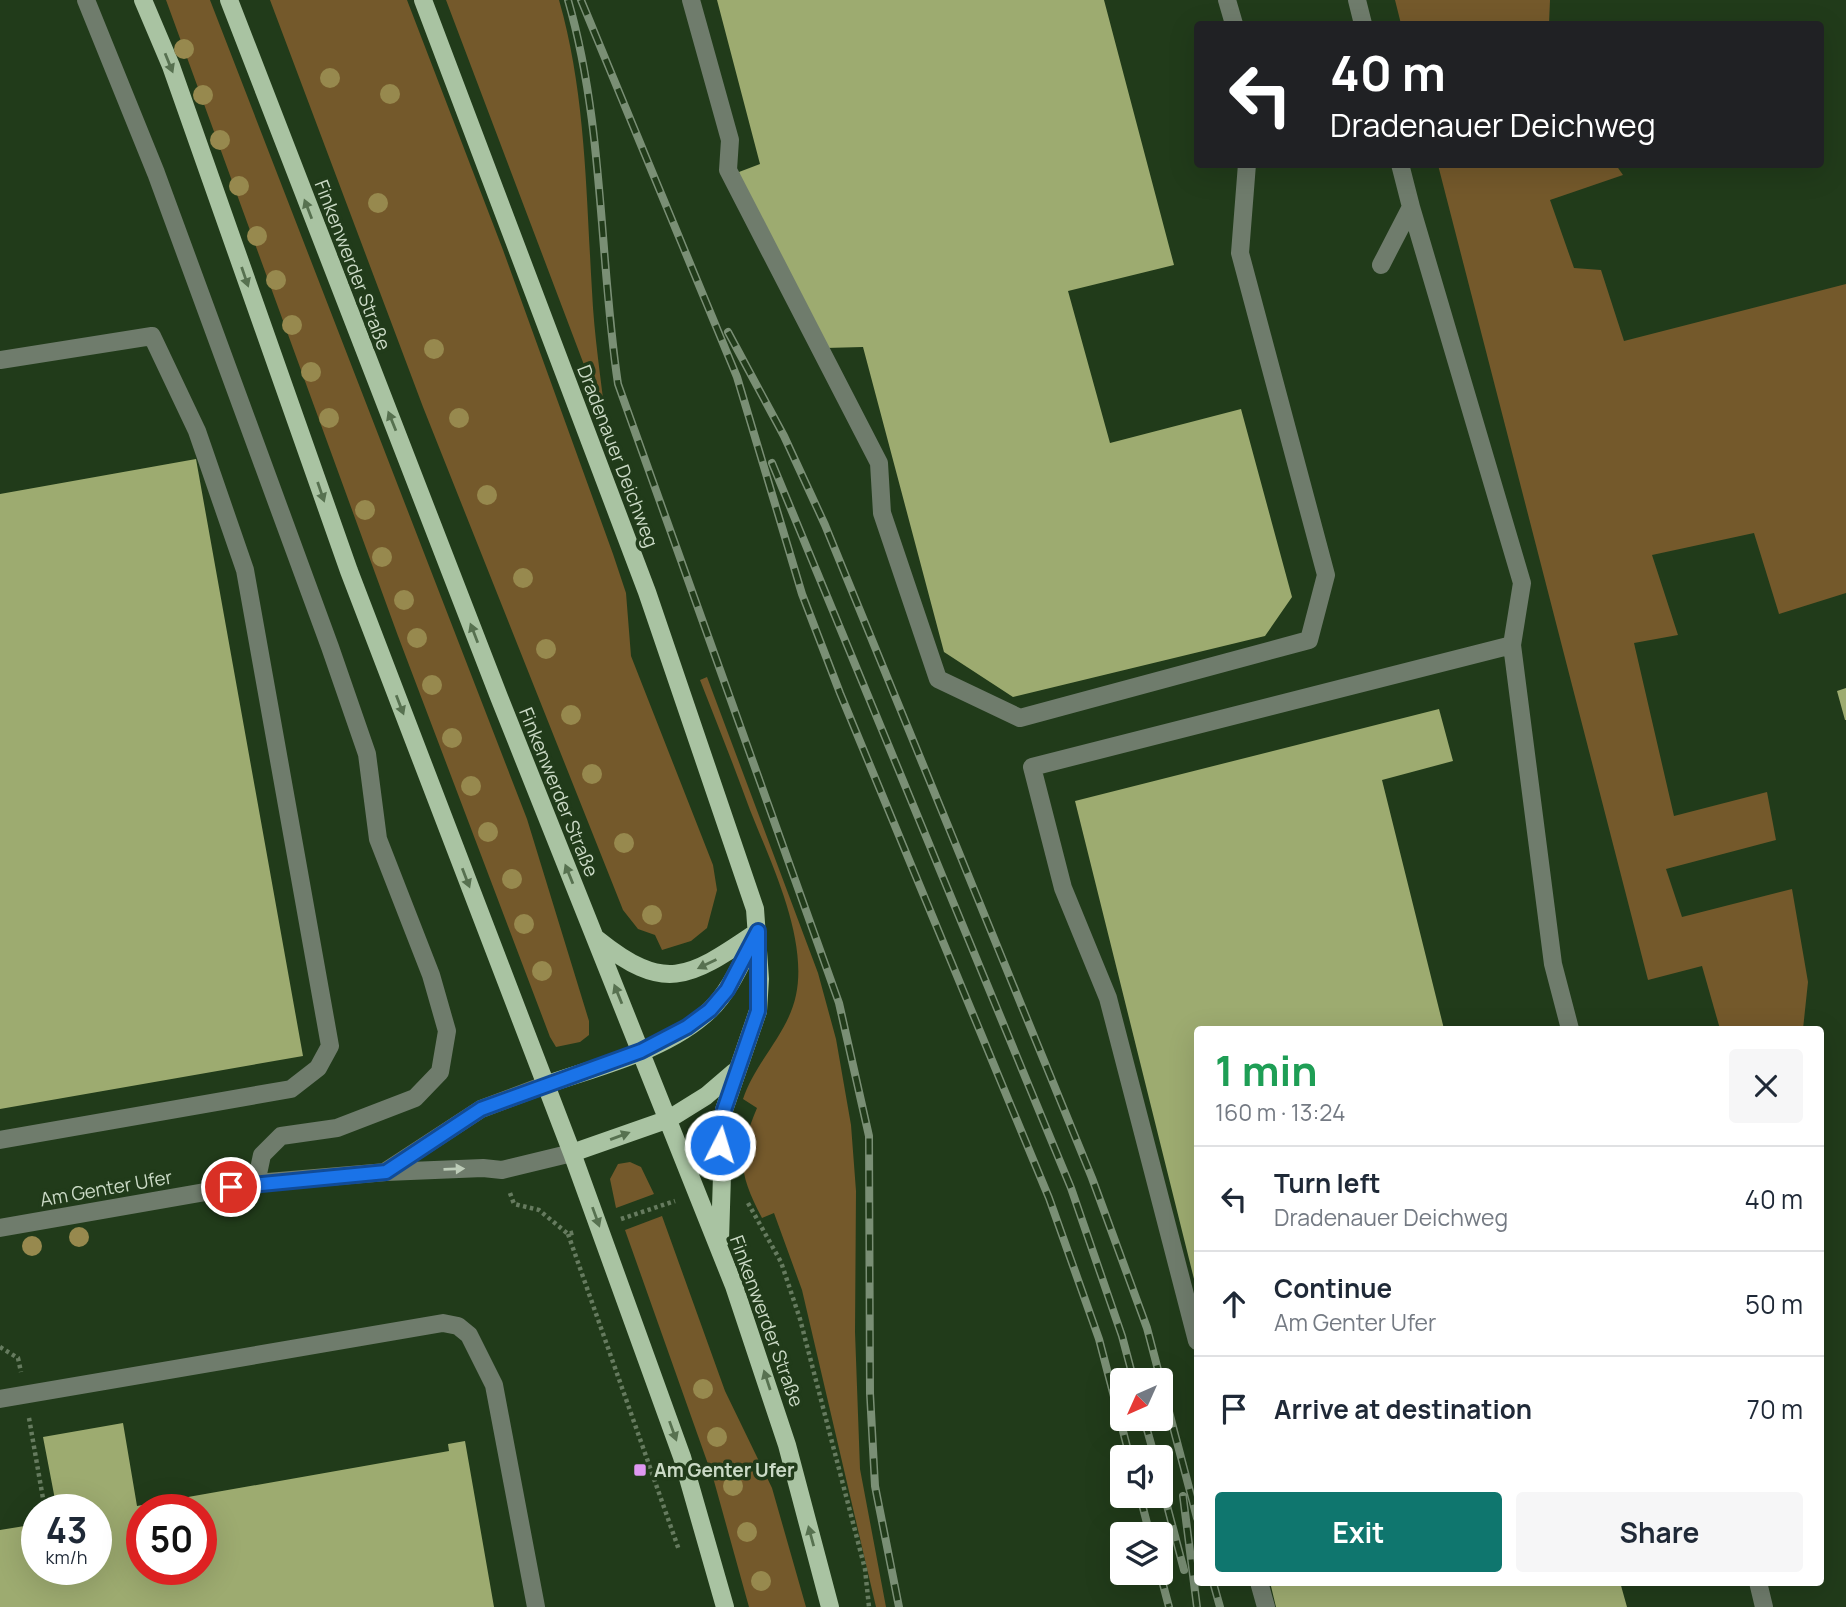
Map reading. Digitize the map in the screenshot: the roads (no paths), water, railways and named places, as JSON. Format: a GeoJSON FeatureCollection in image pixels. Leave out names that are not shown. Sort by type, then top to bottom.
{"type":"FeatureCollection","features":[{"type":"Feature","properties":{"kind":"main road"},"geometry":{"type":"LineString","coordinates":[[142,0],[171,66],[349,571],[599,1226],[682,1457],[725,1607]]}},
{"type":"Feature","properties":{"kind":"main road","name":"Finkenwerder Straße"},"geometry":{"type":"LineString","coordinates":[[229,0],[317,233],[720,1251],[784,1433],[830,1607]]}},
{"type":"Feature","properties":{"kind":"main road","name":"Dradenauer Deichweg"},"geometry":{"type":"LineString","coordinates":[[423,0],[647,592],[747,884],[758,931],[758,1011],[747,1050],[734,1072],[724,1110],[720,1145],[720,1251]]}},
{"type":"Feature","properties":{"kind":"main road"},"geometry":{"type":"LineString","coordinates":[[545,1084],[641,1051],[687,1027],[710,1010],[727,990],[758,931]]}},
{"type":"Feature","properties":{"kind":"main road"},"geometry":{"type":"LineString","coordinates":[[594,937],[626,963],[649,973],[661,974],[690,972],[720,958],[758,931]]}},
{"type":"Feature","properties":{"kind":"main road","name":"Dradenauer Deichweg"},"geometry":{"type":"LineString","coordinates":[[572,1153],[669,1119],[706,1096],[734,1072]]}},
{"type":"Feature","properties":{"kind":"street"},"geometry":{"type":"LineString","coordinates":[[86,0],[156,173],[330,647],[367,754],[378,839],[431,975],[446,1031],[440,1072],[415,1098],[337,1128],[281,1136],[262,1155],[256,1183]]}},
{"type":"Feature","properties":{"kind":"street"},"geometry":{"type":"LineString","coordinates":[[691,0],[730,140],[728,170],[879,463],[882,513],[938,679],[1020,718],[1309,640],[1326,575],[1240,253],[1247,168]]}},
{"type":"Feature","properties":{"kind":"street"},"geometry":{"type":"LineString","coordinates":[[1227,0],[1233,21]]}},
{"type":"Feature","properties":{"kind":"street"},"geometry":{"type":"LineString","coordinates":[[1357,0],[1362,21]]}},
{"type":"Feature","properties":{"kind":"street"},"geometry":{"type":"LineString","coordinates":[[1401,168],[1522,583],[1512,645],[1553,964],[1569,1026]]}},
{"type":"Feature","properties":{"kind":"street"},"geometry":{"type":"LineString","coordinates":[[1381,265],[1411,207]]}},
{"type":"Feature","properties":{"kind":"street"},"geometry":{"type":"LineString","coordinates":[[0,360],[152,336],[197,431],[245,570],[330,1046],[318,1068],[291,1089],[0,1140]]}},
{"type":"Feature","properties":{"kind":"street"},"geometry":{"type":"LineString","coordinates":[[1194,1329],[1108,998],[1063,888],[1032,767],[1512,645]]}},
{"type":"Feature","properties":{"kind":"street","name":"Am Genter Ufer"},"geometry":{"type":"LineString","coordinates":[[386,1172],[481,1109],[545,1084]]}},
{"type":"Feature","properties":{"kind":"street","name":"Am Genter Ufer"},"geometry":{"type":"LineString","coordinates":[[0,1228],[256,1183],[386,1172],[483,1168],[502,1170],[572,1153]]}},
{"type":"Feature","properties":{"kind":"street"},"geometry":{"type":"LineString","coordinates":[[0,1399],[443,1322],[457,1326],[478,1347],[494,1385],[536,1607]]}},
{"type":"Feature","properties":{"kind":"street"},"geometry":{"type":"LineString","coordinates":[[1260,1586],[1266,1607]]}},
{"type":"Feature","properties":{"kind":"street"},"geometry":{"type":"LineString","coordinates":[[1759,1586],[1764,1607]]}},
{"type":"Feature","properties":{"kind":"railway"},"geometry":{"type":"LineString","coordinates":[[568,0],[580,47],[595,143],[618,384],[839,1003],[869,1136],[870,1393],[875,1486],[899,1607]]}},
{"type":"Feature","properties":{"kind":"railway"},"geometry":{"type":"LineString","coordinates":[[581,0],[737,377],[802,594],[840,693],[1049,1198],[1099,1339],[1127,1445]]}},
{"type":"Feature","properties":{"kind":"railway"},"geometry":{"type":"LineString","coordinates":[[728,332],[784,436],[825,525],[1092,1178],[1147,1328],[1194,1507]]}},
{"type":"Feature","properties":{"kind":"railway"},"geometry":{"type":"LineString","coordinates":[[772,463],[1071,1188],[1131,1368]]}},
{"type":"Feature","properties":{"kind":"railway"},"geometry":{"type":"LineString","coordinates":[[1148,1432],[1151,1445]]}},
{"type":"Feature","properties":{"kind":"railway"},"geometry":{"type":"LineString","coordinates":[[1183,1496],[1194,1583]]}},
{"type":"Feature","properties":{"kind":"railway"},"geometry":{"type":"LineString","coordinates":[[1143,1508],[1147,1522]]}},
{"type":"Feature","properties":{"kind":"railway"},"geometry":{"type":"LineString","coordinates":[[1168,1508],[1184,1570]]}},
{"type":"Feature","properties":{"kind":"railway"},"geometry":{"type":"LineString","coordinates":[[1163,1585],[1169,1607]]}},
{"type":"Feature","properties":{"kind":"railway"},"geometry":{"type":"LineString","coordinates":[[1194,1586],[1197,1607]]}},
{"type":"Feature","properties":{"kind":"railway"},"geometry":{"type":"LineString","coordinates":[[1214,1586],[1220,1607]]}},
{"type":"Feature","properties":{"kind":"place","name":"Am Genter Ufer"},"geometry":{"type":"Point","coordinates":[640,1470]}}]}
